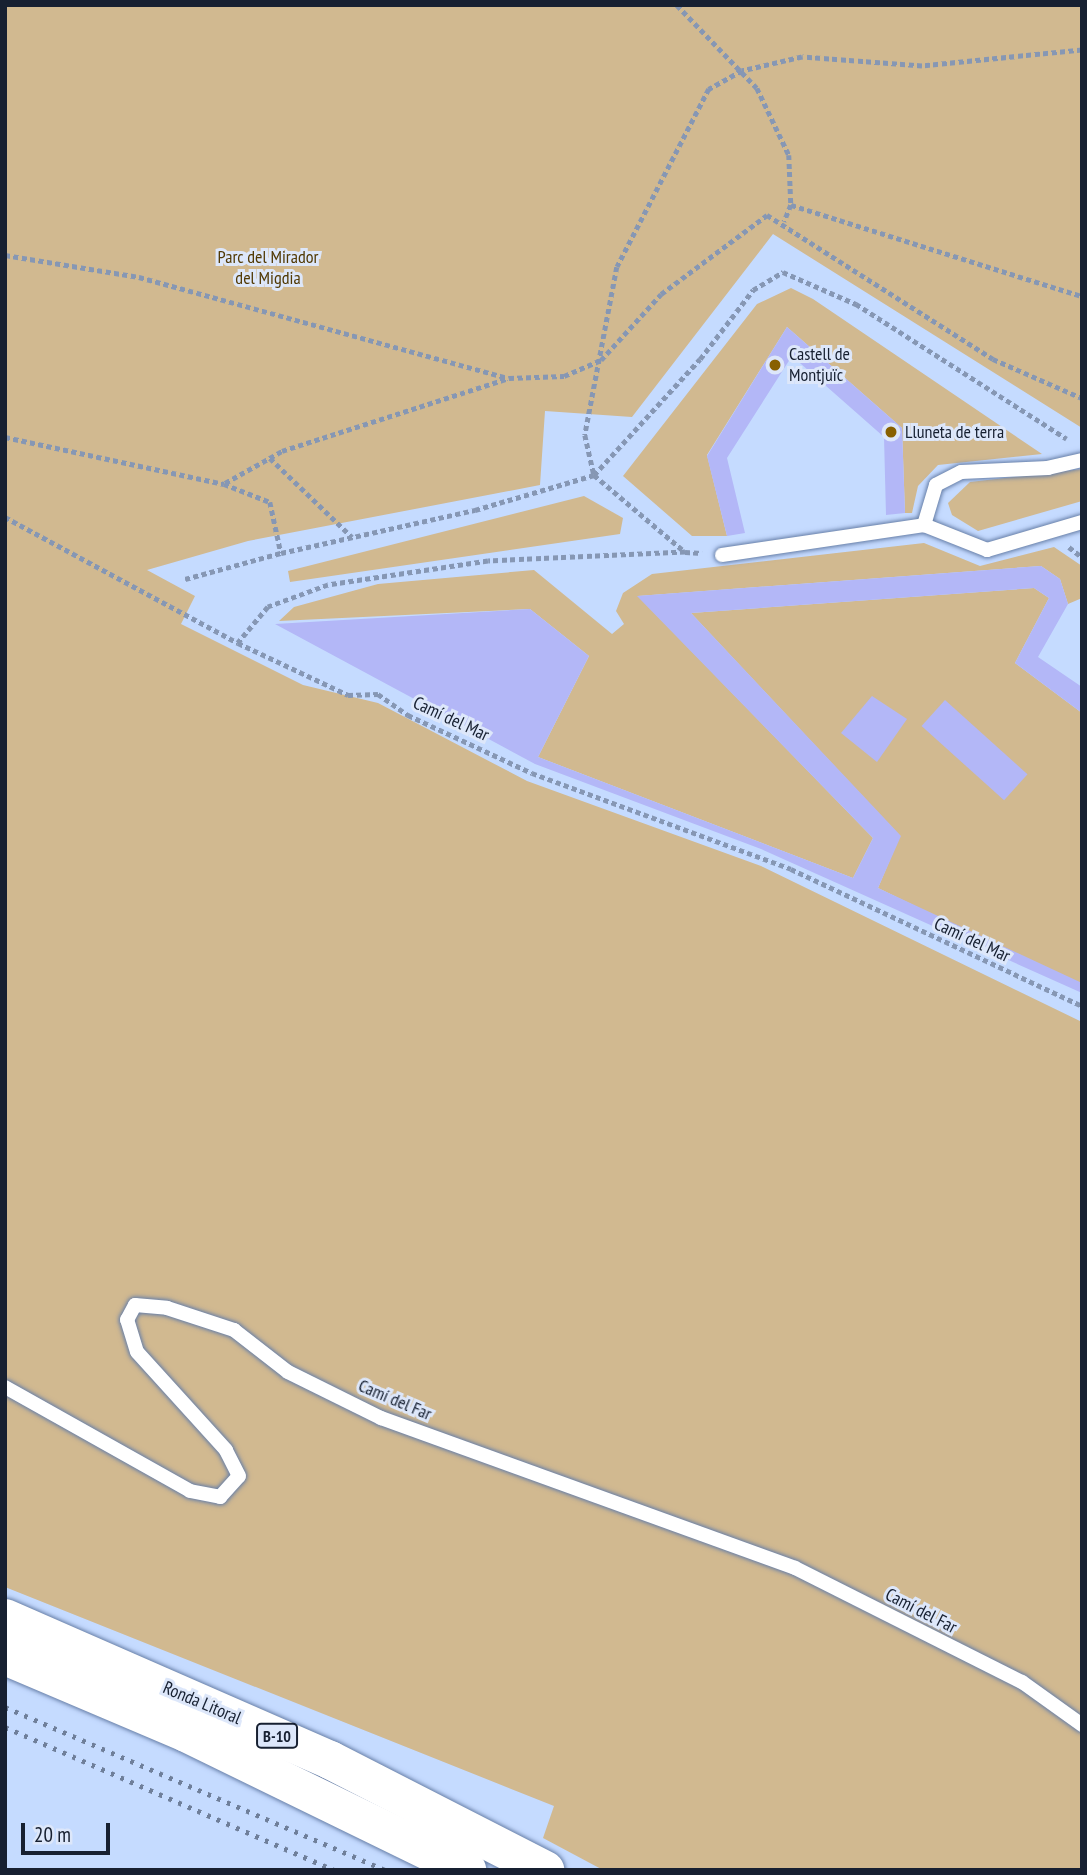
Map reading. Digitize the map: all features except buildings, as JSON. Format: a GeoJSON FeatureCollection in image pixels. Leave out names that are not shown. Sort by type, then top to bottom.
{"type":"FeatureCollection","features":[{"type":"Feature","properties":{"kind":"highway","name":"Ronda Litoral"},"geometry":{"type":"LineString","coordinates":[[5,1618],[330,1759],[544,1869]]}},
{"type":"Feature","properties":{"kind":"highway","name":"Ronda Litoral"},"geometry":{"type":"LineString","coordinates":[[5,1656],[186,1733],[467,1870]]}},
{"type":"Feature","properties":{"kind":"lane"},"geometry":{"type":"LineString","coordinates":[[924,525],[936,485],[961,472],[1048,468],[1082,460]]}},
{"type":"Feature","properties":{"kind":"lane"},"geometry":{"type":"LineString","coordinates":[[722,555],[924,525],[987,550],[1082,522]]}},
{"type":"Feature","properties":{"kind":"lane","name":"Camí del Far"},"geometry":{"type":"LineString","coordinates":[[5,1387],[190,1491],[220,1497],[239,1476],[226,1450],[137,1352],[127,1320],[135,1306],[167,1308],[234,1331],[289,1372],[381,1418],[795,1567],[1022,1682],[1082,1724]]}},
{"type":"Feature","properties":{"kind":"path"},"geometry":{"type":"LineString","coordinates":[[677,5],[757,88],[789,155],[791,205],[784,222]]}},
{"type":"Feature","properties":{"kind":"path"},"geometry":{"type":"LineString","coordinates":[[237,643],[268,607],[328,585],[488,561],[685,552],[594,475],[584,435],[601,360],[617,267],[665,167],[709,89],[742,71],[802,57],[922,66],[1082,50]]}},
{"type":"Feature","properties":{"kind":"path"},"geometry":{"type":"LineString","coordinates":[[791,205],[1082,296]]}},
{"type":"Feature","properties":{"kind":"path"},"geometry":{"type":"LineString","coordinates":[[224,484],[270,458],[509,378],[564,376],[601,360],[661,294],[725,242],[767,215],[784,222],[993,359],[1082,398]]}},
{"type":"Feature","properties":{"kind":"path"},"geometry":{"type":"LineString","coordinates":[[5,255],[139,277],[509,378]]}},
{"type":"Feature","properties":{"kind":"path"},"geometry":{"type":"LineString","coordinates":[[185,579],[594,475],[700,359],[753,290],[783,272],[856,304],[1058,439],[1082,440]]}},
{"type":"Feature","properties":{"kind":"path"},"geometry":{"type":"LineString","coordinates":[[5,437],[224,484],[270,502],[281,553]]}},
{"type":"Feature","properties":{"kind":"path"},"geometry":{"type":"LineString","coordinates":[[270,458],[352,537]]}},
{"type":"Feature","properties":{"kind":"path","name":"Camí del Mar"},"geometry":{"type":"LineString","coordinates":[[5,517],[237,643],[348,695],[378,694],[408,715],[532,773],[791,869],[1082,1006]]}},
{"type":"Feature","properties":{"kind":"green space","name":"Parc del Mirador del Migdia"},"geometry":{"type":"Polygon","coordinates":[[[5,5],[1082,5],[1082,428],[773,234],[632,417],[545,411],[540,485],[248,541],[147,570],[195,596],[181,624],[303,685],[378,703],[527,781],[761,866],[1082,1022],[1082,1870],[603,1870],[543,1838],[554,1806],[5,1587],[5,5]]]}},
{"type":"Feature","properties":{"kind":"green space"},"geometry":{"type":"Polygon","coordinates":[[[791,288],[813,299],[1042,454],[938,465],[918,486],[912,513],[905,513],[902,428],[787,327],[707,455],[727,536],[692,536],[623,476],[757,304],[791,288]]]}},
{"type":"Feature","properties":{"kind":"green space"},"geometry":{"type":"Polygon","coordinates":[[[1082,469],[1082,501],[978,531],[952,515],[948,503],[970,482],[1082,469]]]}},
{"type":"Feature","properties":{"kind":"green space"},"geometry":{"type":"Polygon","coordinates":[[[584,496],[623,518],[620,534],[290,582],[288,571],[584,496]]]}},
{"type":"Feature","properties":{"kind":"green space"},"geometry":{"type":"Polygon","coordinates":[[[924,543],[980,566],[1054,547],[1082,566],[1082,598],[1068,604],[1060,579],[1041,566],[638,596],[873,838],[853,878],[538,757],[589,656],[530,609],[279,621],[294,607],[378,584],[534,570],[612,634],[624,624],[616,611],[623,593],[652,574],[924,543]]]}},
{"type":"Feature","properties":{"kind":"green space"},"geometry":{"type":"Polygon","coordinates":[[[1034,588],[1049,598],[1015,663],[1082,713],[1082,987],[878,888],[900,836],[691,613],[1034,588]]]}},
{"type":"Feature","properties":{"kind":"railway"},"geometry":{"type":"LineString","coordinates":[[5,1707],[385,1870]]}},
{"type":"Feature","properties":{"kind":"railway"},"geometry":{"type":"LineString","coordinates":[[5,1727],[334,1870]]}},
{"type":"Feature","properties":{"kind":"place","name":"Castell de Montjuïc"},"geometry":{"type":"Point","coordinates":[775,365]}},
{"type":"Feature","properties":{"kind":"place","name":"Lluneta de terra"},"geometry":{"type":"Point","coordinates":[891,432]}}]}
